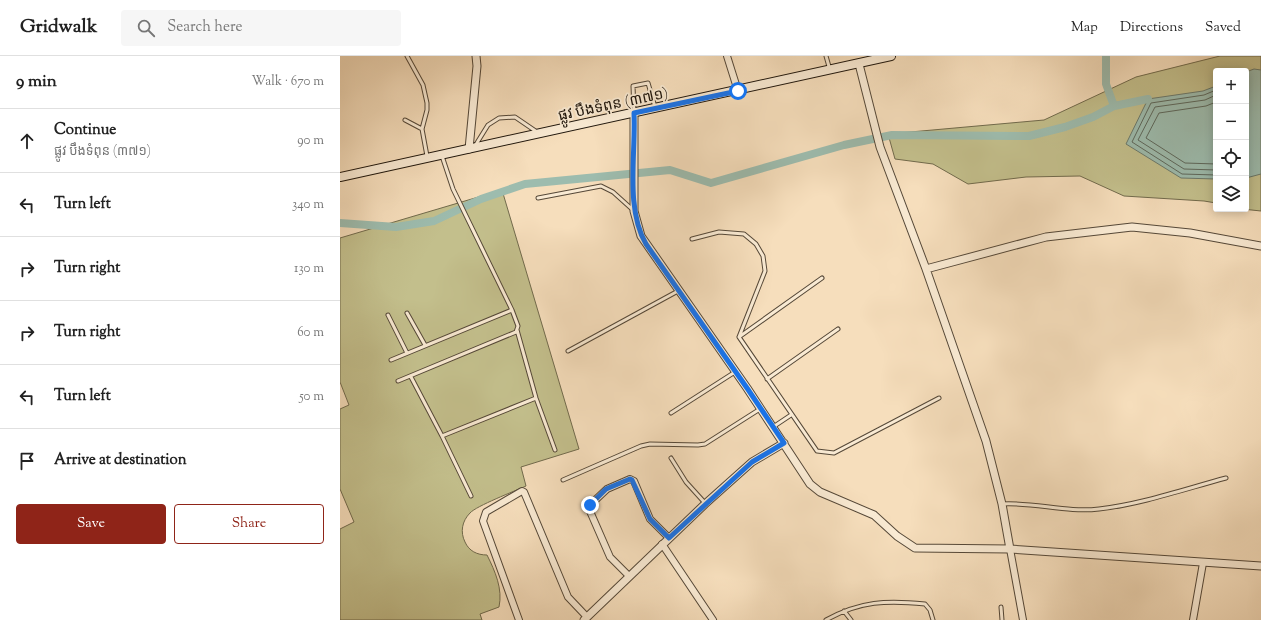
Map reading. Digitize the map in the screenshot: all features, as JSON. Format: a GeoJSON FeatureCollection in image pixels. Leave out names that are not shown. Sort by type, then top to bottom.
{"type":"FeatureCollection","features":[{"type":"Feature","properties":{"kind":"main road","name":"ផ្លូវ បឹងទំពុន (៣៧១)"},"geometry":{"type":"LineString","coordinates":[[340,177],[738,91],[890,56]]}},
{"type":"Feature","properties":{"kind":"street"},"geometry":{"type":"LineString","coordinates":[[471,148],[477,66],[476,56]]}},
{"type":"Feature","properties":{"kind":"street"},"geometry":{"type":"LineString","coordinates":[[727,56],[738,91]]}},
{"type":"Feature","properties":{"kind":"street"},"geometry":{"type":"LineString","coordinates":[[859,64],[880,147],[926,269],[986,441],[1002,504],[1024,620]]}},
{"type":"Feature","properties":{"kind":"street"},"geometry":{"type":"LineString","coordinates":[[634,113],[634,211],[641,236],[678,291],[736,371],[814,489],[874,515],[897,536],[914,548],[1010,549],[1261,566]]}},
{"type":"Feature","properties":{"kind":"street"},"geometry":{"type":"LineString","coordinates":[[926,269],[1046,238],[1132,227],[1190,233],[1261,246]]}},
{"type":"Feature","properties":{"kind":"street"},"geometry":{"type":"LineString","coordinates":[[518,620],[483,521],[486,512],[522,491],[524,492],[568,597],[585,619],[662,544],[752,462],[784,443]]}},
{"type":"Feature","properties":{"kind":"street"},"geometry":{"type":"LineString","coordinates":[[629,576],[610,557],[588,508],[606,489],[630,479],[634,481],[650,519],[669,538]]}},
{"type":"Feature","properties":{"kind":"street"},"geometry":{"type":"LineString","coordinates":[[662,544],[713,620]]}},
{"type":"Feature","properties":{"kind":"street"},"geometry":{"type":"LineString","coordinates":[[1193,620],[1203,563]]}},
{"type":"Feature","properties":{"kind":"lane"},"geometry":{"type":"LineString","coordinates":[[407,56],[423,85],[427,103],[427,110],[422,129],[427,158]]}},
{"type":"Feature","properties":{"kind":"lane"},"geometry":{"type":"LineString","coordinates":[[826,56],[830,70]]}},
{"type":"Feature","properties":{"kind":"lane"},"geometry":{"type":"LineString","coordinates":[[634,113],[633,86],[649,84],[656,109]]}},
{"type":"Feature","properties":{"kind":"lane"},"geometry":{"type":"LineString","coordinates":[[471,148],[488,125],[499,118],[515,117],[540,134]]}},
{"type":"Feature","properties":{"kind":"lane"},"geometry":{"type":"LineString","coordinates":[[405,120],[422,129]]}},
{"type":"Feature","properties":{"kind":"lane"},"geometry":{"type":"LineString","coordinates":[[442,155],[453,189],[512,310],[518,326],[517,330],[536,398],[555,450]]}},
{"type":"Feature","properties":{"kind":"lane"},"geometry":{"type":"LineString","coordinates":[[538,198],[601,186],[613,192],[634,211]]}},
{"type":"Feature","properties":{"kind":"lane"},"geometry":{"type":"LineString","coordinates":[[692,239],[719,232],[744,234],[756,244],[763,256],[765,271],[739,337]]}},
{"type":"Feature","properties":{"kind":"lane"},"geometry":{"type":"LineString","coordinates":[[739,337],[822,278]]}},
{"type":"Feature","properties":{"kind":"lane"},"geometry":{"type":"LineString","coordinates":[[568,351],[678,291]]}},
{"type":"Feature","properties":{"kind":"lane"},"geometry":{"type":"LineString","coordinates":[[391,360],[512,310]]}},
{"type":"Feature","properties":{"kind":"lane"},"geometry":{"type":"LineString","coordinates":[[408,313],[425,345]]}},
{"type":"Feature","properties":{"kind":"lane"},"geometry":{"type":"LineString","coordinates":[[388,315],[407,353]]}},
{"type":"Feature","properties":{"kind":"lane"},"geometry":{"type":"LineString","coordinates":[[767,379],[838,329]]}},
{"type":"Feature","properties":{"kind":"lane"},"geometry":{"type":"LineString","coordinates":[[398,382],[517,330]]}},
{"type":"Feature","properties":{"kind":"lane"},"geometry":{"type":"LineString","coordinates":[[739,337],[790,415],[817,451],[834,453],[939,398]]}},
{"type":"Feature","properties":{"kind":"lane"},"geometry":{"type":"LineString","coordinates":[[671,413],[736,371]]}},
{"type":"Feature","properties":{"kind":"lane"},"geometry":{"type":"LineString","coordinates":[[411,377],[471,496]]}},
{"type":"Feature","properties":{"kind":"lane"},"geometry":{"type":"LineString","coordinates":[[442,436],[536,398]]}},
{"type":"Feature","properties":{"kind":"lane"},"geometry":{"type":"LineString","coordinates":[[563,480],[641,446],[650,444],[704,444],[761,408]]}},
{"type":"Feature","properties":{"kind":"lane"},"geometry":{"type":"LineString","coordinates":[[773,427],[790,415]]}},
{"type":"Feature","properties":{"kind":"lane"},"geometry":{"type":"LineString","coordinates":[[671,458],[686,482],[705,504]]}},
{"type":"Feature","properties":{"kind":"lane"},"geometry":{"type":"LineString","coordinates":[[1002,504],[1015,503],[1068,510],[1099,509],[1226,478]]}},
{"type":"Feature","properties":{"kind":"lane"},"geometry":{"type":"LineString","coordinates":[[829,619],[861,604],[883,601],[924,604],[930,610],[933,620]]}},
{"type":"Feature","properties":{"kind":"lane"},"geometry":{"type":"LineString","coordinates":[[1001,607],[1002,620]]}},
{"type":"Feature","properties":{"kind":"lane"},"geometry":{"type":"LineString","coordinates":[[844,611],[851,620]]}},
{"type":"Feature","properties":{"kind":"shaded area"},"geometry":{"type":"Polygon","coordinates":[[[1220,56],[1261,56],[1261,211],[1249,210],[1249,68],[1213,68],[1213,202],[1124,196],[1080,176],[1026,177],[968,184],[933,164],[895,159],[888,134],[1044,120],[1136,77],[1220,56]]]}},
{"type":"Feature","properties":{"kind":"shaded area"},"geometry":{"type":"Polygon","coordinates":[[[502,190],[579,449],[521,467],[526,486],[474,510],[467,516],[462,531],[463,538],[469,548],[474,552],[487,555],[499,587],[499,607],[480,614],[482,620],[340,620],[340,529],[354,522],[340,489],[340,409],[349,405],[340,382],[340,238],[502,190]]]}},
{"type":"Feature","properties":{"kind":"water"},"geometry":{"type":"Polygon","coordinates":[[[1254,69],[1261,70],[1261,174],[1249,177],[1249,104],[1249,71],[1254,69]]]}},
{"type":"Feature","properties":{"kind":"water"},"geometry":{"type":"Polygon","coordinates":[[[1213,87],[1213,179],[1181,178],[1126,144],[1148,99],[1203,91],[1213,87]]]}},
{"type":"Feature","properties":{"kind":"waterway"},"geometry":{"type":"LineString","coordinates":[[1106,56],[1106,84],[1114,106]]}},
{"type":"Feature","properties":{"kind":"waterway"},"geometry":{"type":"LineString","coordinates":[[340,223],[396,227],[434,221],[481,199],[525,184],[670,170],[711,183],[844,145],[892,135],[1029,136],[1065,127],[1093,117],[1114,106],[1148,99]]}},
{"type":"Feature","properties":{"kind":"route"},"geometry":{"type":"LineString","coordinates":[[590,505],[606,489],[630,479],[634,481],[650,519],[669,538],[752,462],[784,443],[646,244],[638,230],[634,211],[634,113],[738,91]]}}]}
